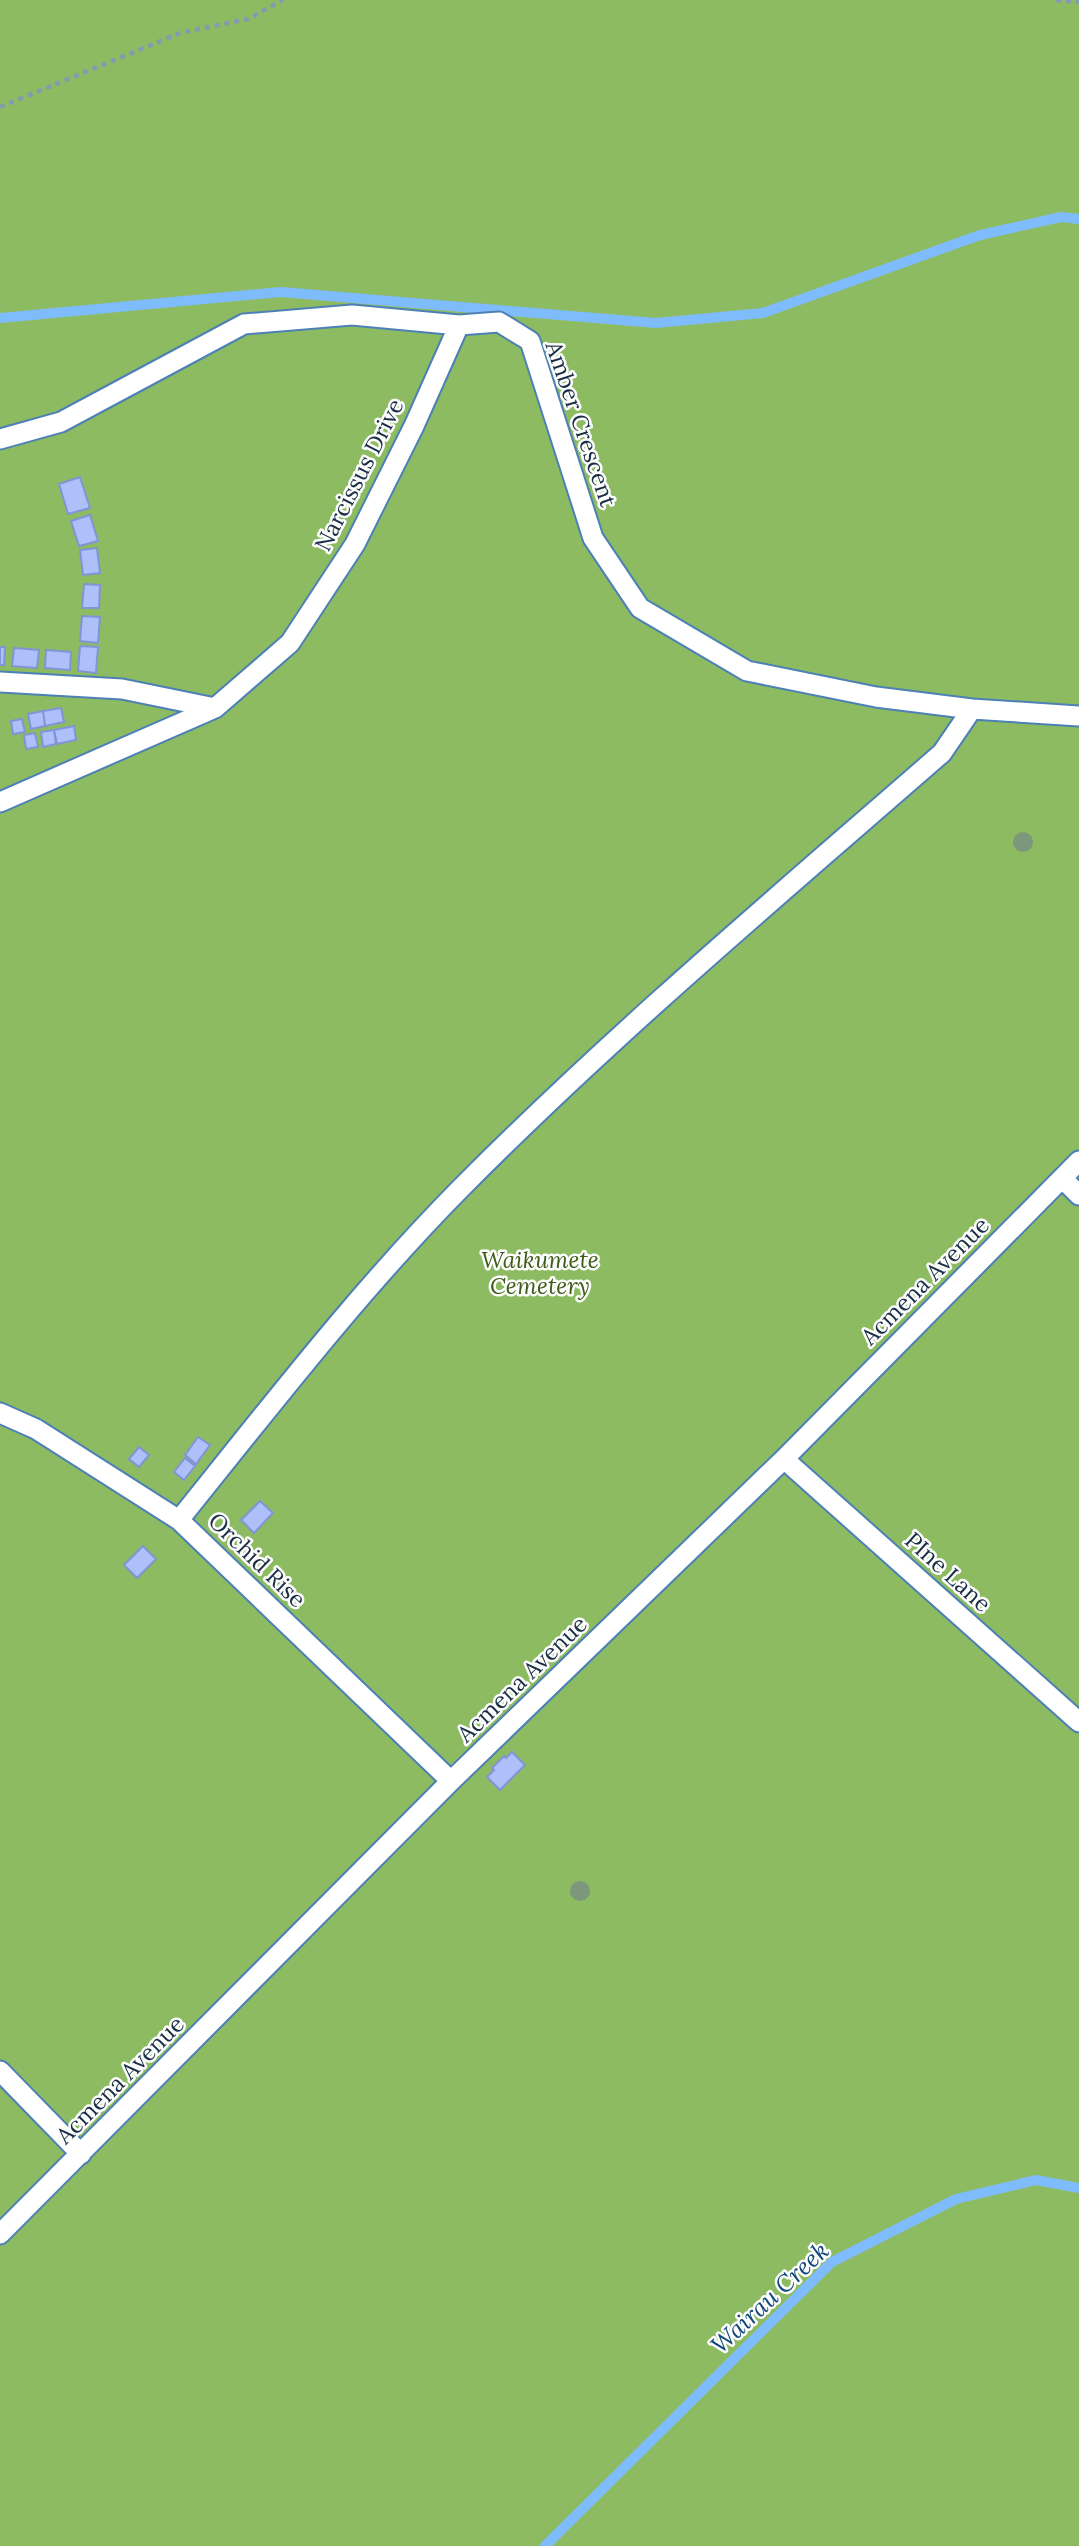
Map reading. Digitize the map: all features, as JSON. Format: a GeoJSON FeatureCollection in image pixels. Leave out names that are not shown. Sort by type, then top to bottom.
{"type":"FeatureCollection","features":[{"type":"Feature","properties":{"kind":"lane","name":"Amber Crescent"},"geometry":{"type":"LineString","coordinates":[[0,439],[61,422],[244,324],[352,315],[459,325],[499,322],[530,341],[593,538],[640,608],[747,671],[876,697],[972,709],[1079,716]]}},
{"type":"Feature","properties":{"kind":"lane","name":"Narcissus Drive"},"geometry":{"type":"LineString","coordinates":[[0,802],[215,708],[290,643],[355,544],[414,426],[459,325]]}},
{"type":"Feature","properties":{"kind":"lane"},"geometry":{"type":"LineString","coordinates":[[0,682],[122,689],[215,708]]}},
{"type":"Feature","properties":{"kind":"lane"},"geometry":{"type":"LineString","coordinates":[[179,1520],[341,1318],[461,1188],[687,974],[942,752],[972,709]]}},
{"type":"Feature","properties":{"kind":"lane","name":"Acmena Avenue"},"geometry":{"type":"LineString","coordinates":[[0,2234],[452,1781],[784,1459],[1079,1161]]}},
{"type":"Feature","properties":{"kind":"lane"},"geometry":{"type":"LineString","coordinates":[[1062,1178],[1079,1195]]}},
{"type":"Feature","properties":{"kind":"lane","name":"Orchid Rise"},"geometry":{"type":"LineString","coordinates":[[0,1413],[36,1429],[179,1520],[452,1781]]}},
{"type":"Feature","properties":{"kind":"lane","name":"PIne Lane"},"geometry":{"type":"LineString","coordinates":[[784,1459],[1079,1722]]}},
{"type":"Feature","properties":{"kind":"lane"},"geometry":{"type":"LineString","coordinates":[[0,2071],[81,2154]]}},
{"type":"Feature","properties":{"kind":"path"},"geometry":{"type":"LineString","coordinates":[[0,107],[180,33],[248,19],[283,0]]}},
{"type":"Feature","properties":{"kind":"path"},"geometry":{"type":"LineString","coordinates":[[1056,0],[1079,2]]}},
{"type":"Feature","properties":{"kind":"green space","name":"Waikumete Cemetery"},"geometry":{"type":"Polygon","coordinates":[[[0,0],[1079,0],[1079,2546],[0,2546],[0,0]]]}},
{"type":"Feature","properties":{"kind":"building"},"geometry":{"type":"Polygon","coordinates":[[[80,477],[90,508],[68,514],[59,484],[80,477]]]}},
{"type":"Feature","properties":{"kind":"building"},"geometry":{"type":"Polygon","coordinates":[[[90,515],[98,541],[79,546],[71,521],[90,515]]]}},
{"type":"Feature","properties":{"kind":"building"},"geometry":{"type":"Polygon","coordinates":[[[97,548],[100,573],[83,575],[80,550],[97,548]]]}},
{"type":"Feature","properties":{"kind":"building"},"geometry":{"type":"Polygon","coordinates":[[[84,584],[100,585],[99,608],[82,608],[84,584]]]}},
{"type":"Feature","properties":{"kind":"building"},"geometry":{"type":"Polygon","coordinates":[[[82,616],[100,617],[98,643],[80,641],[82,616]]]}},
{"type":"Feature","properties":{"kind":"building"},"geometry":{"type":"Polygon","coordinates":[[[80,646],[98,647],[96,673],[78,671],[80,646]]]}},
{"type":"Feature","properties":{"kind":"building"},"geometry":{"type":"Polygon","coordinates":[[[0,647],[5,647],[4,665],[0,665],[0,647]]]}},
{"type":"Feature","properties":{"kind":"building"},"geometry":{"type":"Polygon","coordinates":[[[14,648],[39,650],[37,668],[12,666],[14,648]]]}},
{"type":"Feature","properties":{"kind":"building"},"geometry":{"type":"Polygon","coordinates":[[[46,650],[71,652],[70,670],[45,668],[46,650]]]}},
{"type":"Feature","properties":{"kind":"building"},"geometry":{"type":"Polygon","coordinates":[[[61,708],[64,722],[45,726],[43,711],[61,708]]]}},
{"type":"Feature","properties":{"kind":"building"},"geometry":{"type":"Polygon","coordinates":[[[43,711],[45,726],[31,729],[28,714],[43,711]]]}},
{"type":"Feature","properties":{"kind":"building"},"geometry":{"type":"Polygon","coordinates":[[[22,719],[25,732],[13,734],[11,721],[22,719]]]}},
{"type":"Feature","properties":{"kind":"building"},"geometry":{"type":"Polygon","coordinates":[[[74,726],[76,740],[57,744],[54,730],[74,726]]]}},
{"type":"Feature","properties":{"kind":"building"},"geometry":{"type":"Polygon","coordinates":[[[54,730],[56,744],[43,747],[41,732],[54,730]]]}},
{"type":"Feature","properties":{"kind":"building"},"geometry":{"type":"Polygon","coordinates":[[[35,733],[38,747],[26,749],[24,735],[35,733]]]}},
{"type":"Feature","properties":{"kind":"building"},"geometry":{"type":"Polygon","coordinates":[[[198,1437],[210,1445],[196,1464],[185,1455],[198,1437]]]}},
{"type":"Feature","properties":{"kind":"building"},"geometry":{"type":"Polygon","coordinates":[[[139,1447],[149,1455],[139,1467],[129,1459],[139,1447]]]}},
{"type":"Feature","properties":{"kind":"building"},"geometry":{"type":"Polygon","coordinates":[[[185,1458],[195,1466],[184,1480],[174,1472],[185,1458]]]}},
{"type":"Feature","properties":{"kind":"building"},"geometry":{"type":"Polygon","coordinates":[[[260,1501],[273,1513],[254,1533],[241,1520],[260,1501]]]}},
{"type":"Feature","properties":{"kind":"building"},"geometry":{"type":"Polygon","coordinates":[[[143,1546],[156,1559],[137,1578],[124,1565],[143,1546]]]}},
{"type":"Feature","properties":{"kind":"building"},"geometry":{"type":"Polygon","coordinates":[[[512,1752],[525,1765],[500,1790],[487,1777],[504,1756],[506,1758],[512,1752]]]}},
{"type":"Feature","properties":{"kind":"waterway"},"geometry":{"type":"LineString","coordinates":[[0,318],[281,292],[656,323],[763,313],[980,235],[1061,217],[1079,219]]}},
{"type":"Feature","properties":{"kind":"waterway","name":"Wairau Creek"},"geometry":{"type":"LineString","coordinates":[[545,2546],[832,2262],[956,2199],[1036,2180],[1079,2188]]}}]}
